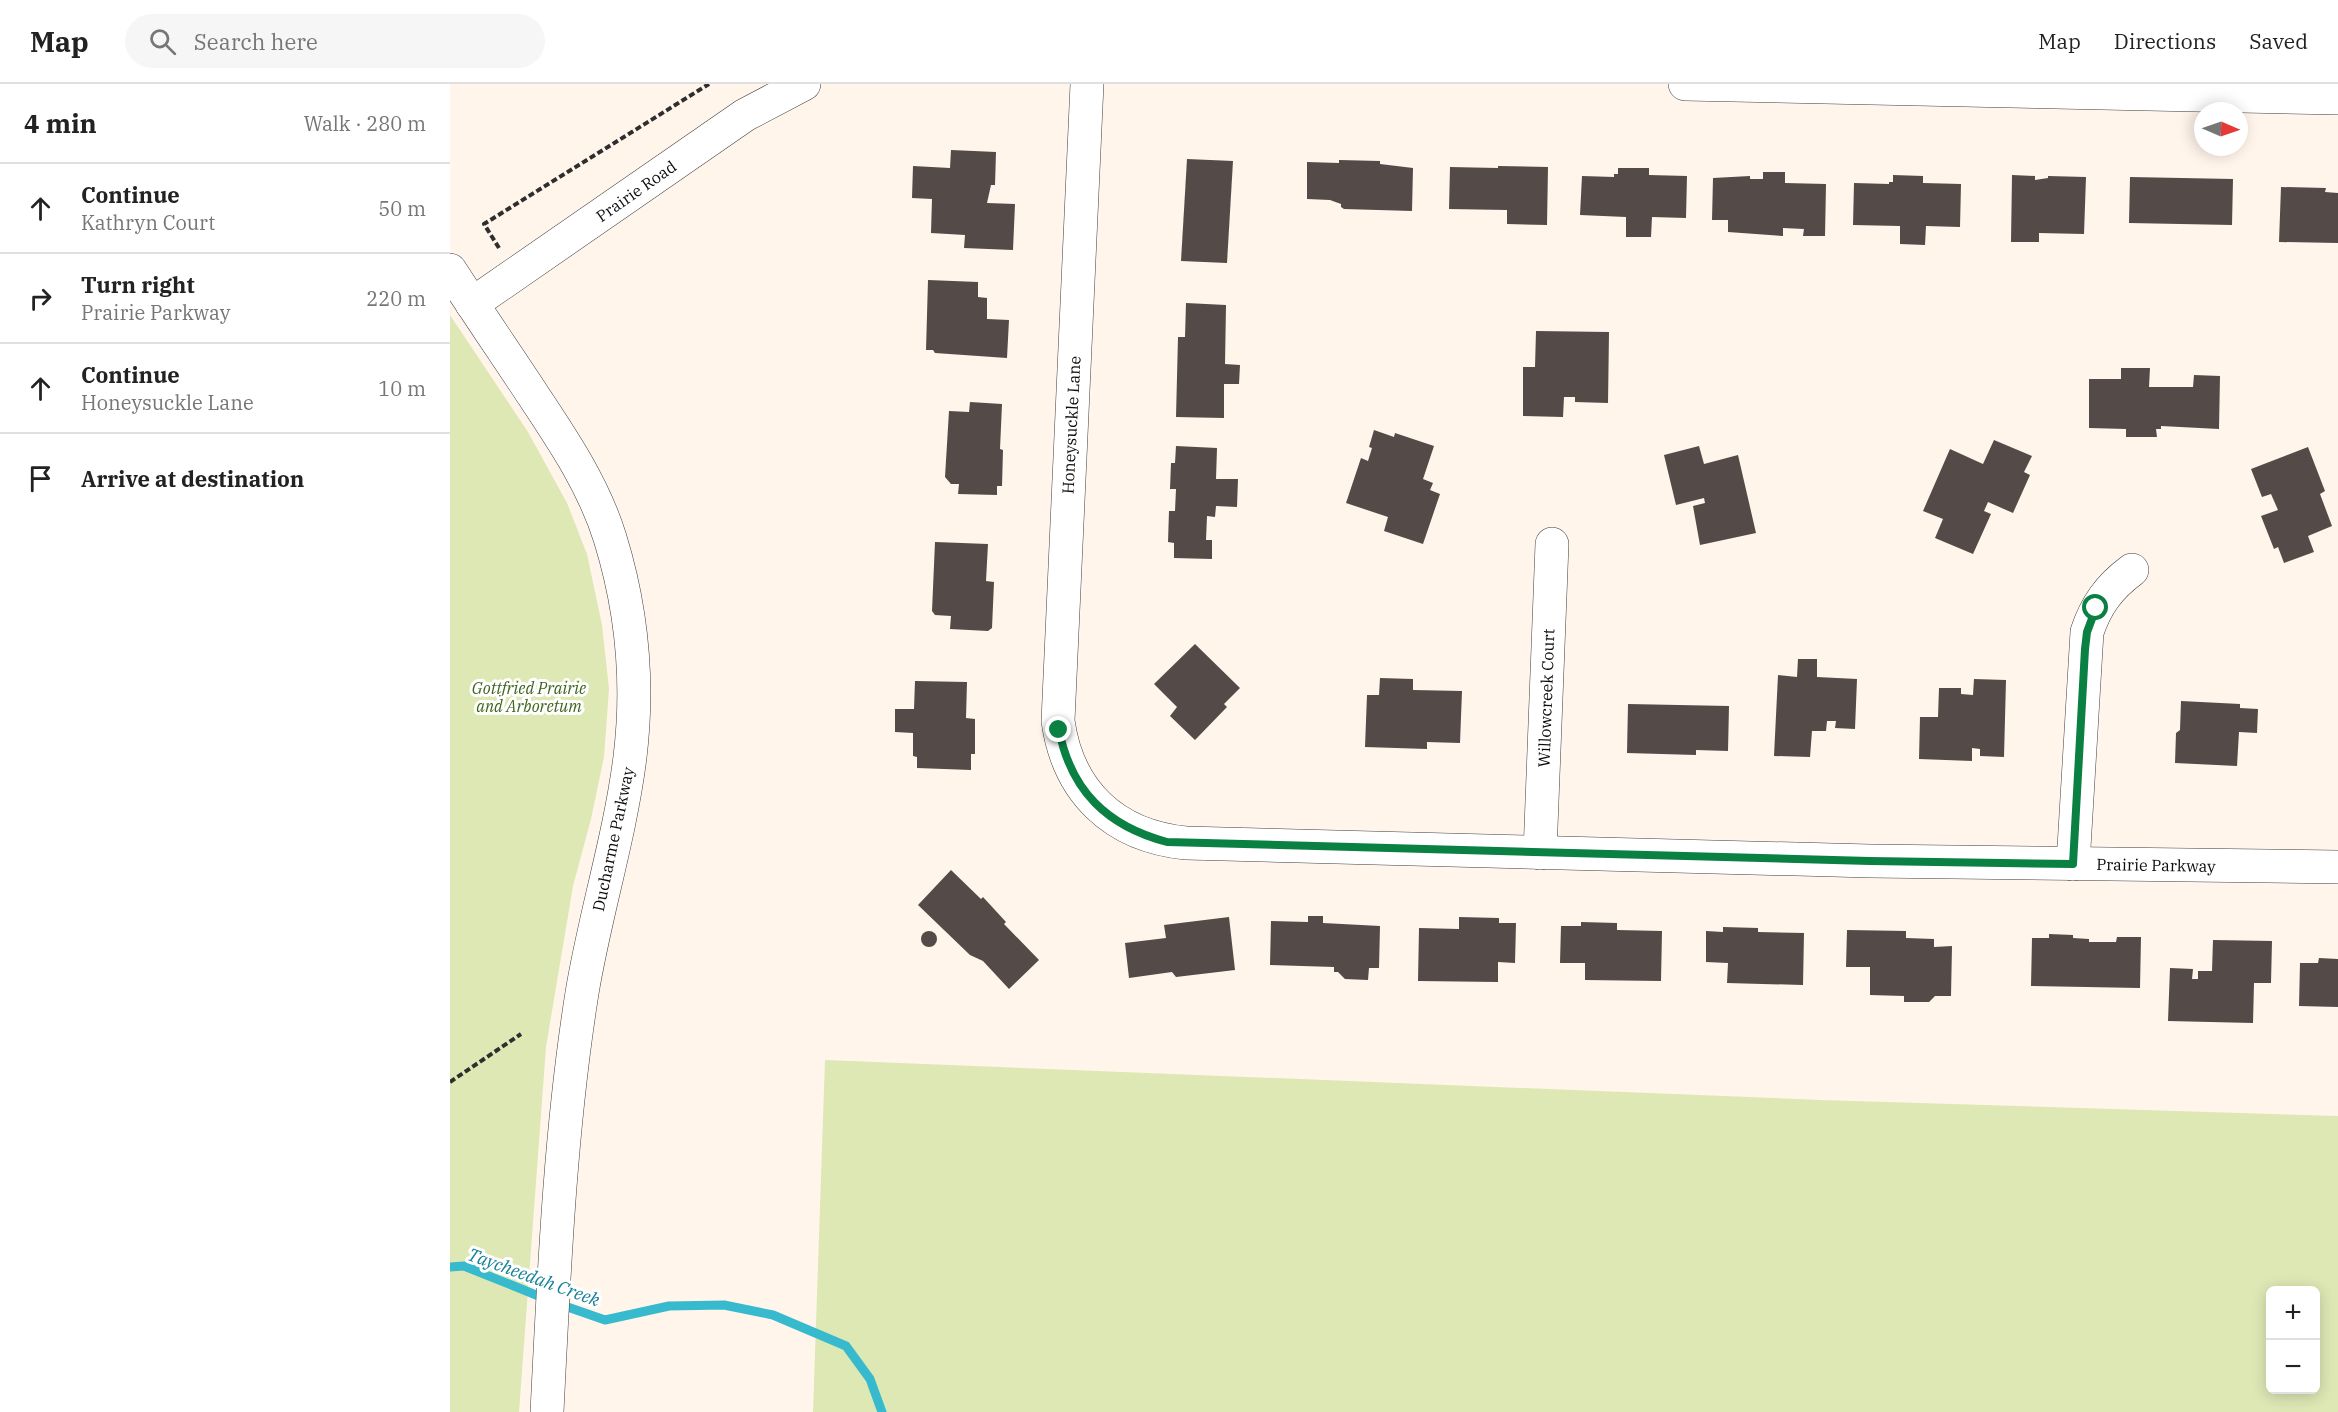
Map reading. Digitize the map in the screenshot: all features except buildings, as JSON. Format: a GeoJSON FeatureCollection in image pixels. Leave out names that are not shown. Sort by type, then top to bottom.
{"type":"FeatureCollection","features":[{"type":"Feature","properties":{"kind":"street","name":"Prairie Road"},"geometry":{"type":"LineString","coordinates":[[472,304],[745,115],[804,84]]}},
{"type":"Feature","properties":{"kind":"street","name":"Honeysuckle Lane"},"geometry":{"type":"LineString","coordinates":[[1070,765],[1059,730],[1058,706],[1087,84]]}},
{"type":"Feature","properties":{"kind":"street"},"geometry":{"type":"LineString","coordinates":[[1685,84],[2338,98]]}},
{"type":"Feature","properties":{"kind":"street","name":"Ducharme Parkway"},"geometry":{"type":"LineString","coordinates":[[450,270],[558,433],[593,493],[610,537],[632,641],[634,678],[630,756],[582,992],[568,1094],[547,1403]]}},
{"type":"Feature","properties":{"kind":"street","name":"Willowcreek Court"},"geometry":{"type":"LineString","coordinates":[[1540,853],[1552,544]]}},
{"type":"Feature","properties":{"kind":"street"},"geometry":{"type":"LineString","coordinates":[[2073,864],[2087,632],[2096,608],[2105,594],[2132,570]]}},
{"type":"Feature","properties":{"kind":"street","name":"Prairie Parkway"},"geometry":{"type":"LineString","coordinates":[[1070,765],[1078,782],[1109,816],[1132,830],[1167,842],[1540,853],[2338,867]]}},
{"type":"Feature","properties":{"kind":"path"},"geometry":{"type":"LineString","coordinates":[[515,275],[484,224],[710,84]]}},
{"type":"Feature","properties":{"kind":"path"},"geometry":{"type":"LineString","coordinates":[[450,1082],[521,1034]]}},
{"type":"Feature","properties":{"kind":"green space","name":"Gottfried Prairie and Arboretum"},"geometry":{"type":"Polygon","coordinates":[[[450,315],[528,432],[567,503],[587,554],[602,625],[609,689],[604,757],[591,819],[573,886],[546,1047],[519,1412],[450,1412],[450,315]]]}},
{"type":"Feature","properties":{"kind":"green space"},"geometry":{"type":"Polygon","coordinates":[[[825,1060],[1821,1100],[2338,1116],[2338,1412],[813,1412],[825,1060]]]}},
{"type":"Feature","properties":{"kind":"waterway","name":"Taycheedah Creek"},"geometry":{"type":"LineString","coordinates":[[450,1267],[464,1266],[546,1299]]}},
{"type":"Feature","properties":{"kind":"waterway","name":"Taycheedah Creek"},"geometry":{"type":"LineString","coordinates":[[559,1304],[605,1320],[669,1306],[724,1305],[773,1315],[846,1346],[870,1379],[882,1412]]}},
{"type":"Feature","properties":{"kind":"route"},"geometry":{"type":"LineString","coordinates":[[1059,730],[1073,773],[1095,803],[1109,816],[1132,830],[1167,842],[1870,861],[2073,864],[2085,649],[2087,632],[2096,608]]}}]}
